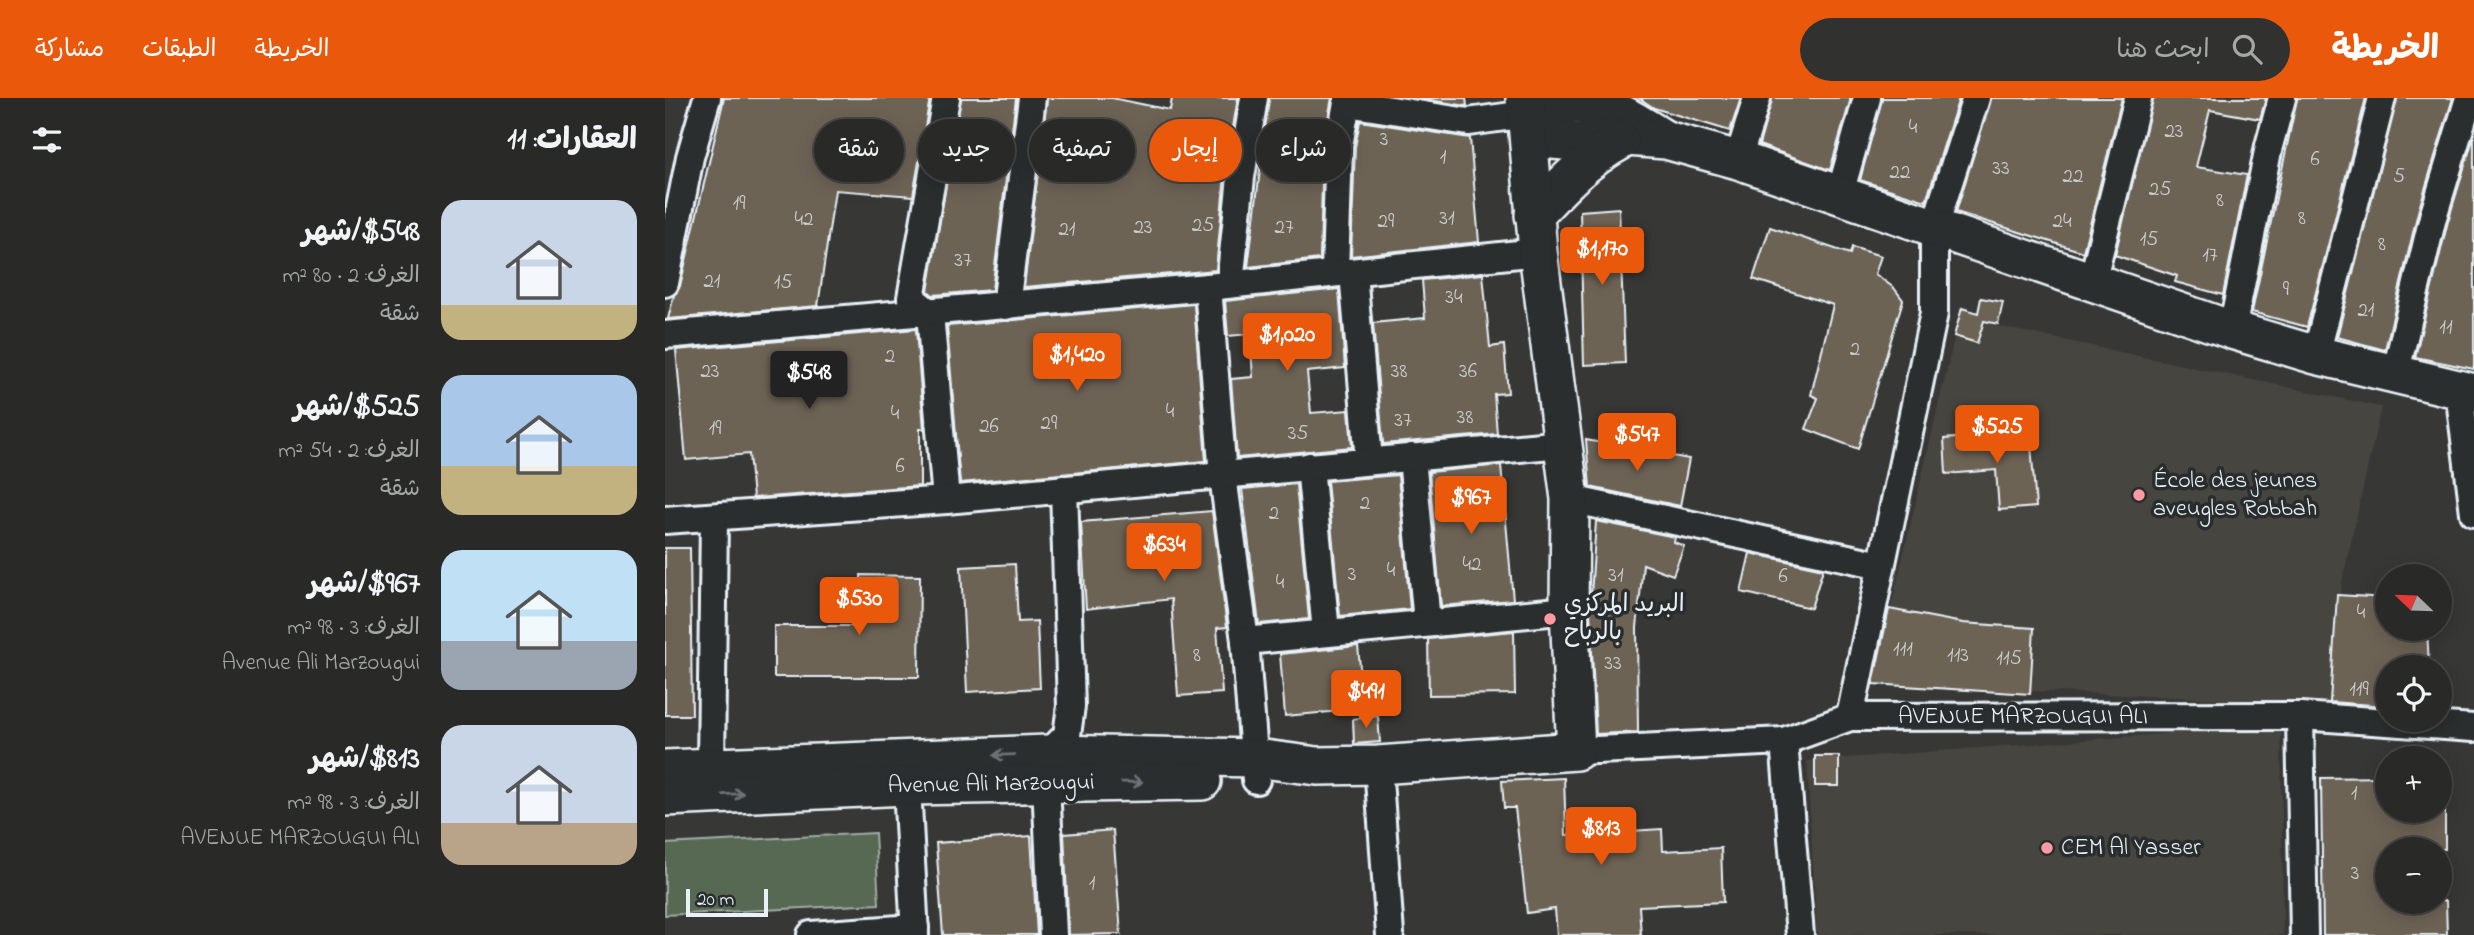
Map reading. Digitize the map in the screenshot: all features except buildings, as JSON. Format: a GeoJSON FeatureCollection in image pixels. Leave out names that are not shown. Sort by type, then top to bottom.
{"type":"FeatureCollection","features":[{"type":"Feature","properties":{"kind":"main road"},"geometry":{"type":"LineString","coordinates":[[1522,117],[1559,104],[1595,100],[1666,140]]}},
{"type":"Feature","properties":{"kind":"main road"},"geometry":{"type":"LineString","coordinates":[[1522,117],[1576,142],[1627,137],[1666,140],[1738,160],[1839,197],[2232,330],[2316,355],[2467,391]]}},
{"type":"Feature","properties":{"kind":"main road"},"geometry":{"type":"LineString","coordinates":[[1522,117],[1570,499],[1569,610],[1576,751]]}},
{"type":"Feature","properties":{"kind":"main road"},"geometry":{"type":"LineString","coordinates":[[1534,215],[1595,154],[1627,137]]}},
{"type":"Feature","properties":{"kind":"main road","name":"Avenue Ali Marzougui"},"geometry":{"type":"LineString","coordinates":[[665,769],[711,766],[1256,769],[1378,765],[1576,751]]}},
{"type":"Feature","properties":{"kind":"main road","name":"Avenue Ali Marzougui"},"geometry":{"type":"LineString","coordinates":[[665,797],[907,786],[1047,769]]}},
{"type":"Feature","properties":{"kind":"street"},"geometry":{"type":"LineString","coordinates":[[665,283],[690,157],[707,98]]}},
{"type":"Feature","properties":{"kind":"street"},"geometry":{"type":"LineString","coordinates":[[946,98],[911,298],[930,313],[946,500]]}},
{"type":"Feature","properties":{"kind":"street"},"geometry":{"type":"LineString","coordinates":[[1006,306],[1032,98]]}},
{"type":"Feature","properties":{"kind":"street"},"geometry":{"type":"LineString","coordinates":[[1254,98],[1219,285],[1223,476],[1245,641],[1256,769]]}},
{"type":"Feature","properties":{"kind":"street"},"geometry":{"type":"LineString","coordinates":[[1738,160],[1757,98]]}},
{"type":"Feature","properties":{"kind":"street"},"geometry":{"type":"LineString","coordinates":[[1839,197],[1867,98]]}},
{"type":"Feature","properties":{"kind":"street"},"geometry":{"type":"LineString","coordinates":[[1850,717],[1934,313],[1934,229],[1976,98]]}},
{"type":"Feature","properties":{"kind":"street"},"geometry":{"type":"LineString","coordinates":[[2092,282],[2138,98]]}},
{"type":"Feature","properties":{"kind":"street"},"geometry":{"type":"LineString","coordinates":[[2232,330],[2269,146],[2282,98]]}},
{"type":"Feature","properties":{"kind":"street"},"geometry":{"type":"LineString","coordinates":[[2316,355],[2382,98]]}},
{"type":"Feature","properties":{"kind":"street"},"geometry":{"type":"LineString","coordinates":[[2395,375],[2433,217],[2469,98]]}},
{"type":"Feature","properties":{"kind":"street"},"geometry":{"type":"LineString","coordinates":[[1369,461],[1344,272],[1339,145],[1347,103],[1468,122],[1522,117]]}},
{"type":"Feature","properties":{"kind":"street"},"geometry":{"type":"LineString","coordinates":[[665,335],[1006,306],[1538,252]]}},
{"type":"Feature","properties":{"kind":"street"},"geometry":{"type":"LineString","coordinates":[[2467,391],[2474,513]]}},
{"type":"Feature","properties":{"kind":"street"},"geometry":{"type":"LineString","coordinates":[[665,520],[946,500],[1563,444]]}},
{"type":"Feature","properties":{"kind":"street"},"geometry":{"type":"LineString","coordinates":[[1412,457],[1427,623]]}},
{"type":"Feature","properties":{"kind":"street"},"geometry":{"type":"LineString","coordinates":[[1310,466],[1326,632]]}},
{"type":"Feature","properties":{"kind":"street"},"geometry":{"type":"LineString","coordinates":[[1053,935],[1047,769],[1067,735],[1071,706],[1063,489]]}},
{"type":"Feature","properties":{"kind":"street"},"geometry":{"type":"LineString","coordinates":[[1570,499],[1881,565]]}},
{"type":"Feature","properties":{"kind":"street"},"geometry":{"type":"LineString","coordinates":[[711,766],[713,517]]}},
{"type":"Feature","properties":{"kind":"street"},"geometry":{"type":"LineString","coordinates":[[1245,641],[1569,610]]}},
{"type":"Feature","properties":{"kind":"street"},"geometry":{"type":"LineString","coordinates":[[2300,716],[2304,935]]}},
{"type":"Feature","properties":{"kind":"street","name":"AVENUE MARZOUGUI ALI"},"geometry":{"type":"LineString","coordinates":[[1576,751],[1784,741],[1850,717],[2300,716],[2474,728]]}},
{"type":"Feature","properties":{"kind":"street"},"geometry":{"type":"LineString","coordinates":[[1784,741],[1800,935]]}},
{"type":"Feature","properties":{"kind":"street"},"geometry":{"type":"LineString","coordinates":[[1378,765],[1390,935]]}},
{"type":"Feature","properties":{"kind":"street"},"geometry":{"type":"LineString","coordinates":[[811,935],[915,932],[907,786]]}},
{"type":"Feature","properties":{"kind":"shaded area","name":"École des jeunes aveugles Robbah"},"geometry":{"type":"Polygon","coordinates":[[[1959,318],[2381,407],[2342,582],[2329,704],[1873,684],[1959,318]]]}},
{"type":"Feature","properties":{"kind":"shaded area","name":"CEM Al Yasser"},"geometry":{"type":"Polygon","coordinates":[[[2281,725],[2283,935],[1817,935],[1807,761],[2281,725]]]}},
{"type":"Feature","properties":{"kind":"green space"},"geometry":{"type":"Polygon","coordinates":[[[875,833],[879,904],[665,915],[665,844],[875,833]]]}},
{"type":"Feature","properties":{"kind":"place","name":"École des jeunes aveugles Robbah"},"geometry":{"type":"Point","coordinates":[2139,495]}},
{"type":"Feature","properties":{"kind":"place","name":"البريد المركزي بالرباح"},"geometry":{"type":"Point","coordinates":[1550,619]}},
{"type":"Feature","properties":{"kind":"place","name":"CEM Al Yasser"},"geometry":{"type":"Point","coordinates":[2047,848]}}]}
